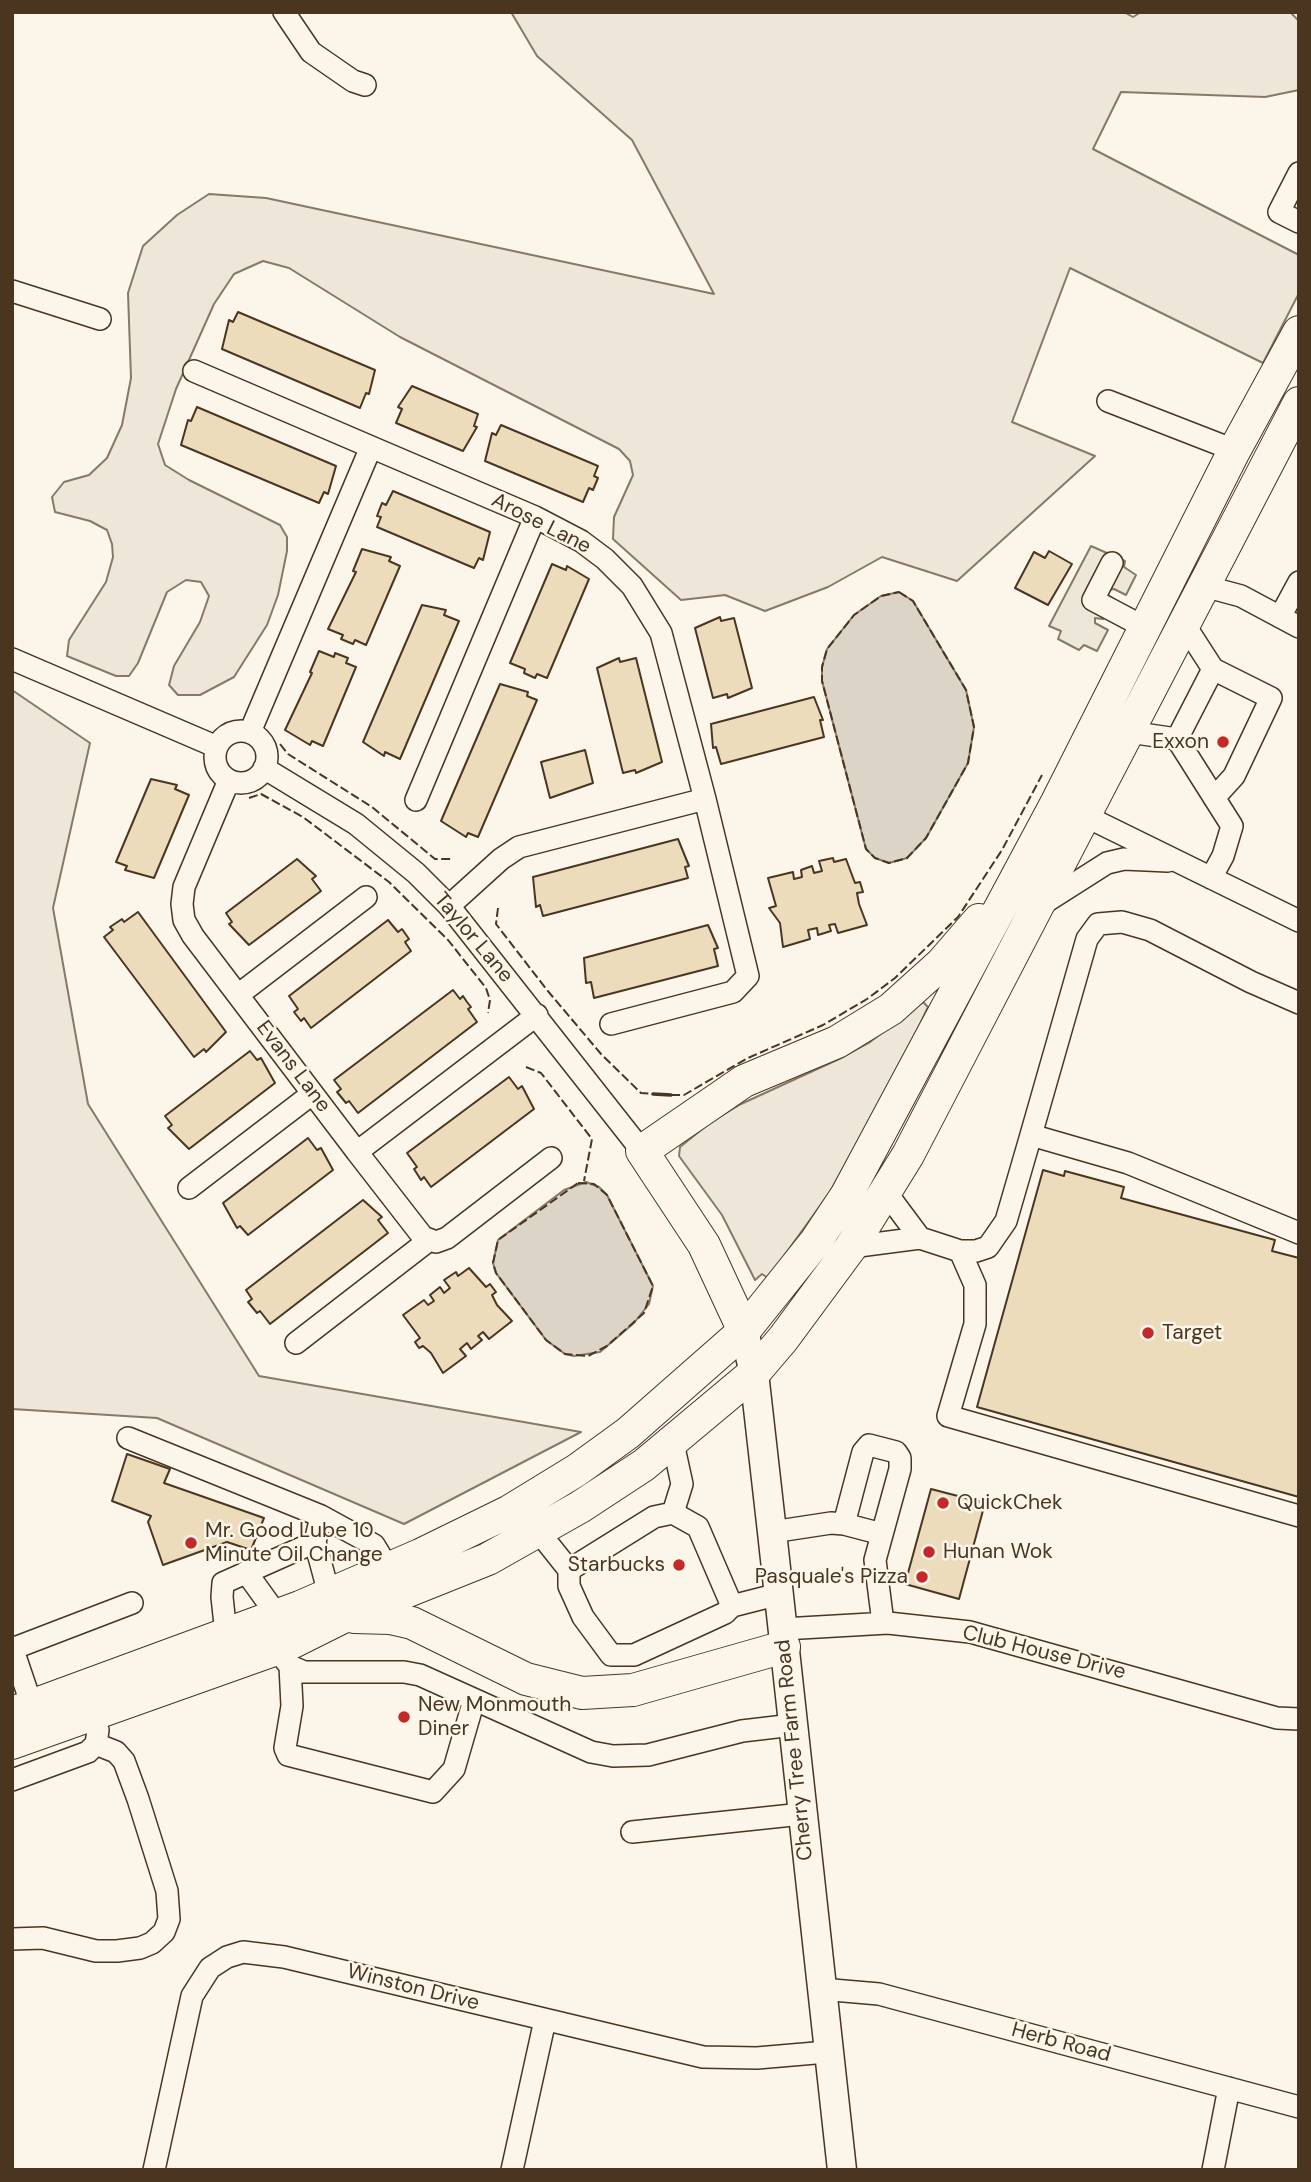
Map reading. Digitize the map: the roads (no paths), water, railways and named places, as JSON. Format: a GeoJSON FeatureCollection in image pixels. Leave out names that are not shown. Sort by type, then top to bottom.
{"type":"FeatureCollection","features":[{"type":"Feature","properties":{"kind":"highway"},"geometry":{"type":"LineString","coordinates":[[12,1743],[101,1711],[283,1657],[336,1606],[388,1568],[510,1511],[577,1469],[674,1395],[744,1331],[816,1241],[846,1196],[1057,802],[1234,450],[1299,332]]}},
{"type":"Feature","properties":{"kind":"highway"},"geometry":{"type":"LineString","coordinates":[[22,1709],[277,1615],[336,1606],[488,1559],[580,1507],[673,1443],[754,1373],[783,1339],[851,1247],[908,1155],[1040,906],[1299,403]]}},
{"type":"Feature","properties":{"kind":"highway"},"geometry":{"type":"LineString","coordinates":[[744,1331],[704,1245],[642,1151],[744,1081],[837,1042],[891,1009],[941,964],[1022,867]]}},
{"type":"Feature","properties":{"kind":"highway"},"geometry":{"type":"LineString","coordinates":[[336,1606],[412,1623],[526,1679],[582,1693],[633,1690],[783,1638]]}},
{"type":"Feature","properties":{"kind":"main road","name":"Cherry Tree Farm Road"},"geometry":{"type":"LineString","coordinates":[[744,1331],[754,1373],[842,2170]]}},
{"type":"Feature","properties":{"kind":"street"},"geometry":{"type":"LineString","coordinates":[[285,12],[311,52],[353,81],[365,85]]}},
{"type":"Feature","properties":{"kind":"street"},"geometry":{"type":"LineString","coordinates":[[1299,173],[1279,212],[1299,222]]}},
{"type":"Feature","properties":{"kind":"street"},"geometry":{"type":"LineString","coordinates":[[12,291],[100,319]]}},
{"type":"Feature","properties":{"kind":"street","name":"Arose Lane"},"geometry":{"type":"LineString","coordinates":[[194,371],[535,517],[581,541],[605,559],[624,576],[648,607],[661,633],[748,976],[733,992],[611,1024]]}},
{"type":"Feature","properties":{"kind":"street"},"geometry":{"type":"LineString","coordinates":[[1108,401],[1234,450]]}},
{"type":"Feature","properties":{"kind":"street"},"geometry":{"type":"LineString","coordinates":[[250,732],[371,447]]}},
{"type":"Feature","properties":{"kind":"street"},"geometry":{"type":"LineString","coordinates":[[416,800],[535,517]]}},
{"type":"Feature","properties":{"kind":"street"},"geometry":{"type":"LineString","coordinates":[[1112,563],[1093,600],[1144,627]]}},
{"type":"Feature","properties":{"kind":"street"},"geometry":{"type":"LineString","coordinates":[[1204,586],[1241,596],[1290,622],[1299,582]]}},
{"type":"Feature","properties":{"kind":"street"},"geometry":{"type":"LineString","coordinates":[[1184,624],[1213,669],[1271,698],[1234,776],[1214,799]]}},
{"type":"Feature","properties":{"kind":"street"},"geometry":{"type":"LineString","coordinates":[[12,659],[217,747]]}},
{"type":"Feature","properties":{"kind":"street"},"geometry":{"type":"LineString","coordinates":[[1177,739],[1213,669]]}},
{"type":"Feature","properties":{"kind":"street"},"geometry":{"type":"LineString","coordinates":[[234,731],[250,732],[263,743],[266,751],[264,768],[260,775],[246,783],[229,780],[218,769],[217,747],[234,731]]}},
{"type":"Feature","properties":{"kind":"street"},"geometry":{"type":"LineString","coordinates":[[1129,732],[1177,739]]}},
{"type":"Feature","properties":{"kind":"street"},"geometry":{"type":"LineString","coordinates":[[1177,739],[1232,827],[1223,856],[1211,878]]}},
{"type":"Feature","properties":{"kind":"street","name":"Taylor Lane"},"geometry":{"type":"LineString","coordinates":[[264,768],[356,824],[416,873],[449,906],[642,1151]]}},
{"type":"Feature","properties":{"kind":"street","name":"Evans Lane"},"geometry":{"type":"LineString","coordinates":[[229,780],[184,887],[181,904],[188,929],[312,1094],[428,1241]]}},
{"type":"Feature","properties":{"kind":"street"},"geometry":{"type":"LineString","coordinates":[[449,906],[501,859],[519,847],[705,799]]}},
{"type":"Feature","properties":{"kind":"street"},"geometry":{"type":"LineString","coordinates":[[1057,802],[1299,921]]}},
{"type":"Feature","properties":{"kind":"street"},"geometry":{"type":"LineString","coordinates":[[1040,906],[1107,863],[1124,859],[1179,862]]}},
{"type":"Feature","properties":{"kind":"street"},"geometry":{"type":"LineString","coordinates":[[238,995],[366,897]]}},
{"type":"Feature","properties":{"kind":"street"},"geometry":{"type":"LineString","coordinates":[[851,1247],[920,1238],[960,1251],[982,1250],[999,1235],[1031,1135],[1087,939],[1098,924],[1122,922],[1150,930],[1251,982],[1299,1003]]}},
{"type":"Feature","properties":{"kind":"street"},"geometry":{"type":"LineString","coordinates":[[357,1152],[537,1015]]}},
{"type":"Feature","properties":{"kind":"street"},"geometry":{"type":"LineString","coordinates":[[188,1188],[312,1094]]}},
{"type":"Feature","properties":{"kind":"street"},"geometry":{"type":"LineString","coordinates":[[1031,1135],[1128,1163],[1299,1233]]}},
{"type":"Feature","properties":{"kind":"street"},"geometry":{"type":"LineString","coordinates":[[296,1343],[428,1241],[447,1238],[551,1158]]}},
{"type":"Feature","properties":{"kind":"street"},"geometry":{"type":"LineString","coordinates":[[885,1191],[920,1238]]}},
{"type":"Feature","properties":{"kind":"street"},"geometry":{"type":"LineString","coordinates":[[960,1251],[975,1285],[975,1324],[948,1416],[1299,1516]]}},
{"type":"Feature","properties":{"kind":"street"},"geometry":{"type":"LineString","coordinates":[[128,1438],[321,1516],[374,1545],[388,1568]]}},
{"type":"Feature","properties":{"kind":"street"},"geometry":{"type":"LineString","coordinates":[[673,1443],[682,1484],[673,1513]]}},
{"type":"Feature","properties":{"kind":"street"},"geometry":{"type":"LineString","coordinates":[[844,1524],[863,1452],[869,1445],[896,1452],[900,1458],[900,1469],[874,1572],[883,1623]]}},
{"type":"Feature","properties":{"kind":"street"},"geometry":{"type":"LineString","coordinates":[[569,1570],[654,1517],[673,1513],[698,1527],[732,1606]]}},
{"type":"Feature","properties":{"kind":"street"},"geometry":{"type":"LineString","coordinates":[[321,1516],[315,1542],[336,1606]]}},
{"type":"Feature","properties":{"kind":"street"},"geometry":{"type":"LineString","coordinates":[[772,1532],[831,1523],[882,1534]]}},
{"type":"Feature","properties":{"kind":"street"},"geometry":{"type":"LineString","coordinates":[[538,1531],[569,1570],[569,1586],[583,1617],[611,1655],[634,1655],[725,1613],[732,1606],[779,1594]]}},
{"type":"Feature","properties":{"kind":"street"},"geometry":{"type":"LineString","coordinates":[[226,1634],[223,1583],[315,1542]]}},
{"type":"Feature","properties":{"kind":"street"},"geometry":{"type":"LineString","coordinates":[[246,1572],[277,1615]]}},
{"type":"Feature","properties":{"kind":"street"},"geometry":{"type":"LineString","coordinates":[[22,1709],[12,1648],[132,1603]]}},
{"type":"Feature","properties":{"kind":"street","name":"Club House Drive"},"geometry":{"type":"LineString","coordinates":[[783,1638],[883,1623],[970,1632],[1134,1675],[1145,1682],[1277,1718],[1299,1719]]}},
{"type":"Feature","properties":{"kind":"street"},"geometry":{"type":"LineString","coordinates":[[283,1657],[292,1706],[285,1748],[288,1755],[433,1793],[454,1769],[474,1700]]}},
{"type":"Feature","properties":{"kind":"street"},"geometry":{"type":"LineString","coordinates":[[283,1657],[304,1672],[412,1673],[590,1752],[613,1756],[648,1755],[742,1731],[793,1725]]}},
{"type":"Feature","properties":{"kind":"street"},"geometry":{"type":"LineString","coordinates":[[12,1780],[46,1770],[88,1752],[96,1744],[101,1711]]}},
{"type":"Feature","properties":{"kind":"street"},"geometry":{"type":"LineString","coordinates":[[12,1940],[43,1938],[96,1951],[117,1951],[152,1943],[164,1931],[169,1919],[167,1891],[134,1786],[116,1752],[96,1744]]}},
{"type":"Feature","properties":{"kind":"street"},"geometry":{"type":"LineString","coordinates":[[632,1832],[802,1814]]}},
{"type":"Feature","properties":{"kind":"street","name":"Winston Drive"},"geometry":{"type":"LineString","coordinates":[[154,2170],[192,1996],[210,1968],[227,1957],[250,1952],[284,1957],[703,2057],[757,2058],[827,2052]]}},
{"type":"Feature","properties":{"kind":"street","name":"Herb Road"},"geometry":{"type":"LineString","coordinates":[[821,1989],[878,1994],[1299,2107]]}},
{"type":"Feature","properties":{"kind":"street"},"geometry":{"type":"LineString","coordinates":[[512,2170],[545,2020]]}},
{"type":"Feature","properties":{"kind":"street"},"geometry":{"type":"LineString","coordinates":[[1213,2170],[1229,2088]]}},
{"type":"Feature","properties":{"kind":"place","name":"Exxon"},"geometry":{"type":"Point","coordinates":[1223,742]}},
{"type":"Feature","properties":{"kind":"place","name":"Target"},"geometry":{"type":"Point","coordinates":[1148,1333]}},
{"type":"Feature","properties":{"kind":"place","name":"QuickChek"},"geometry":{"type":"Point","coordinates":[943,1503]}},
{"type":"Feature","properties":{"kind":"place","name":"Mr. Good Lube 10 Minute Oil Change"},"geometry":{"type":"Point","coordinates":[191,1543]}},
{"type":"Feature","properties":{"kind":"place","name":"Hunan Wok"},"geometry":{"type":"Point","coordinates":[929,1552]}},
{"type":"Feature","properties":{"kind":"place","name":"Starbucks"},"geometry":{"type":"Point","coordinates":[679,1565]}},
{"type":"Feature","properties":{"kind":"place","name":"Pasquale's Pizza"},"geometry":{"type":"Point","coordinates":[922,1577]}},
{"type":"Feature","properties":{"kind":"place","name":"New Monmouth Diner"},"geometry":{"type":"Point","coordinates":[404,1717]}}]}
